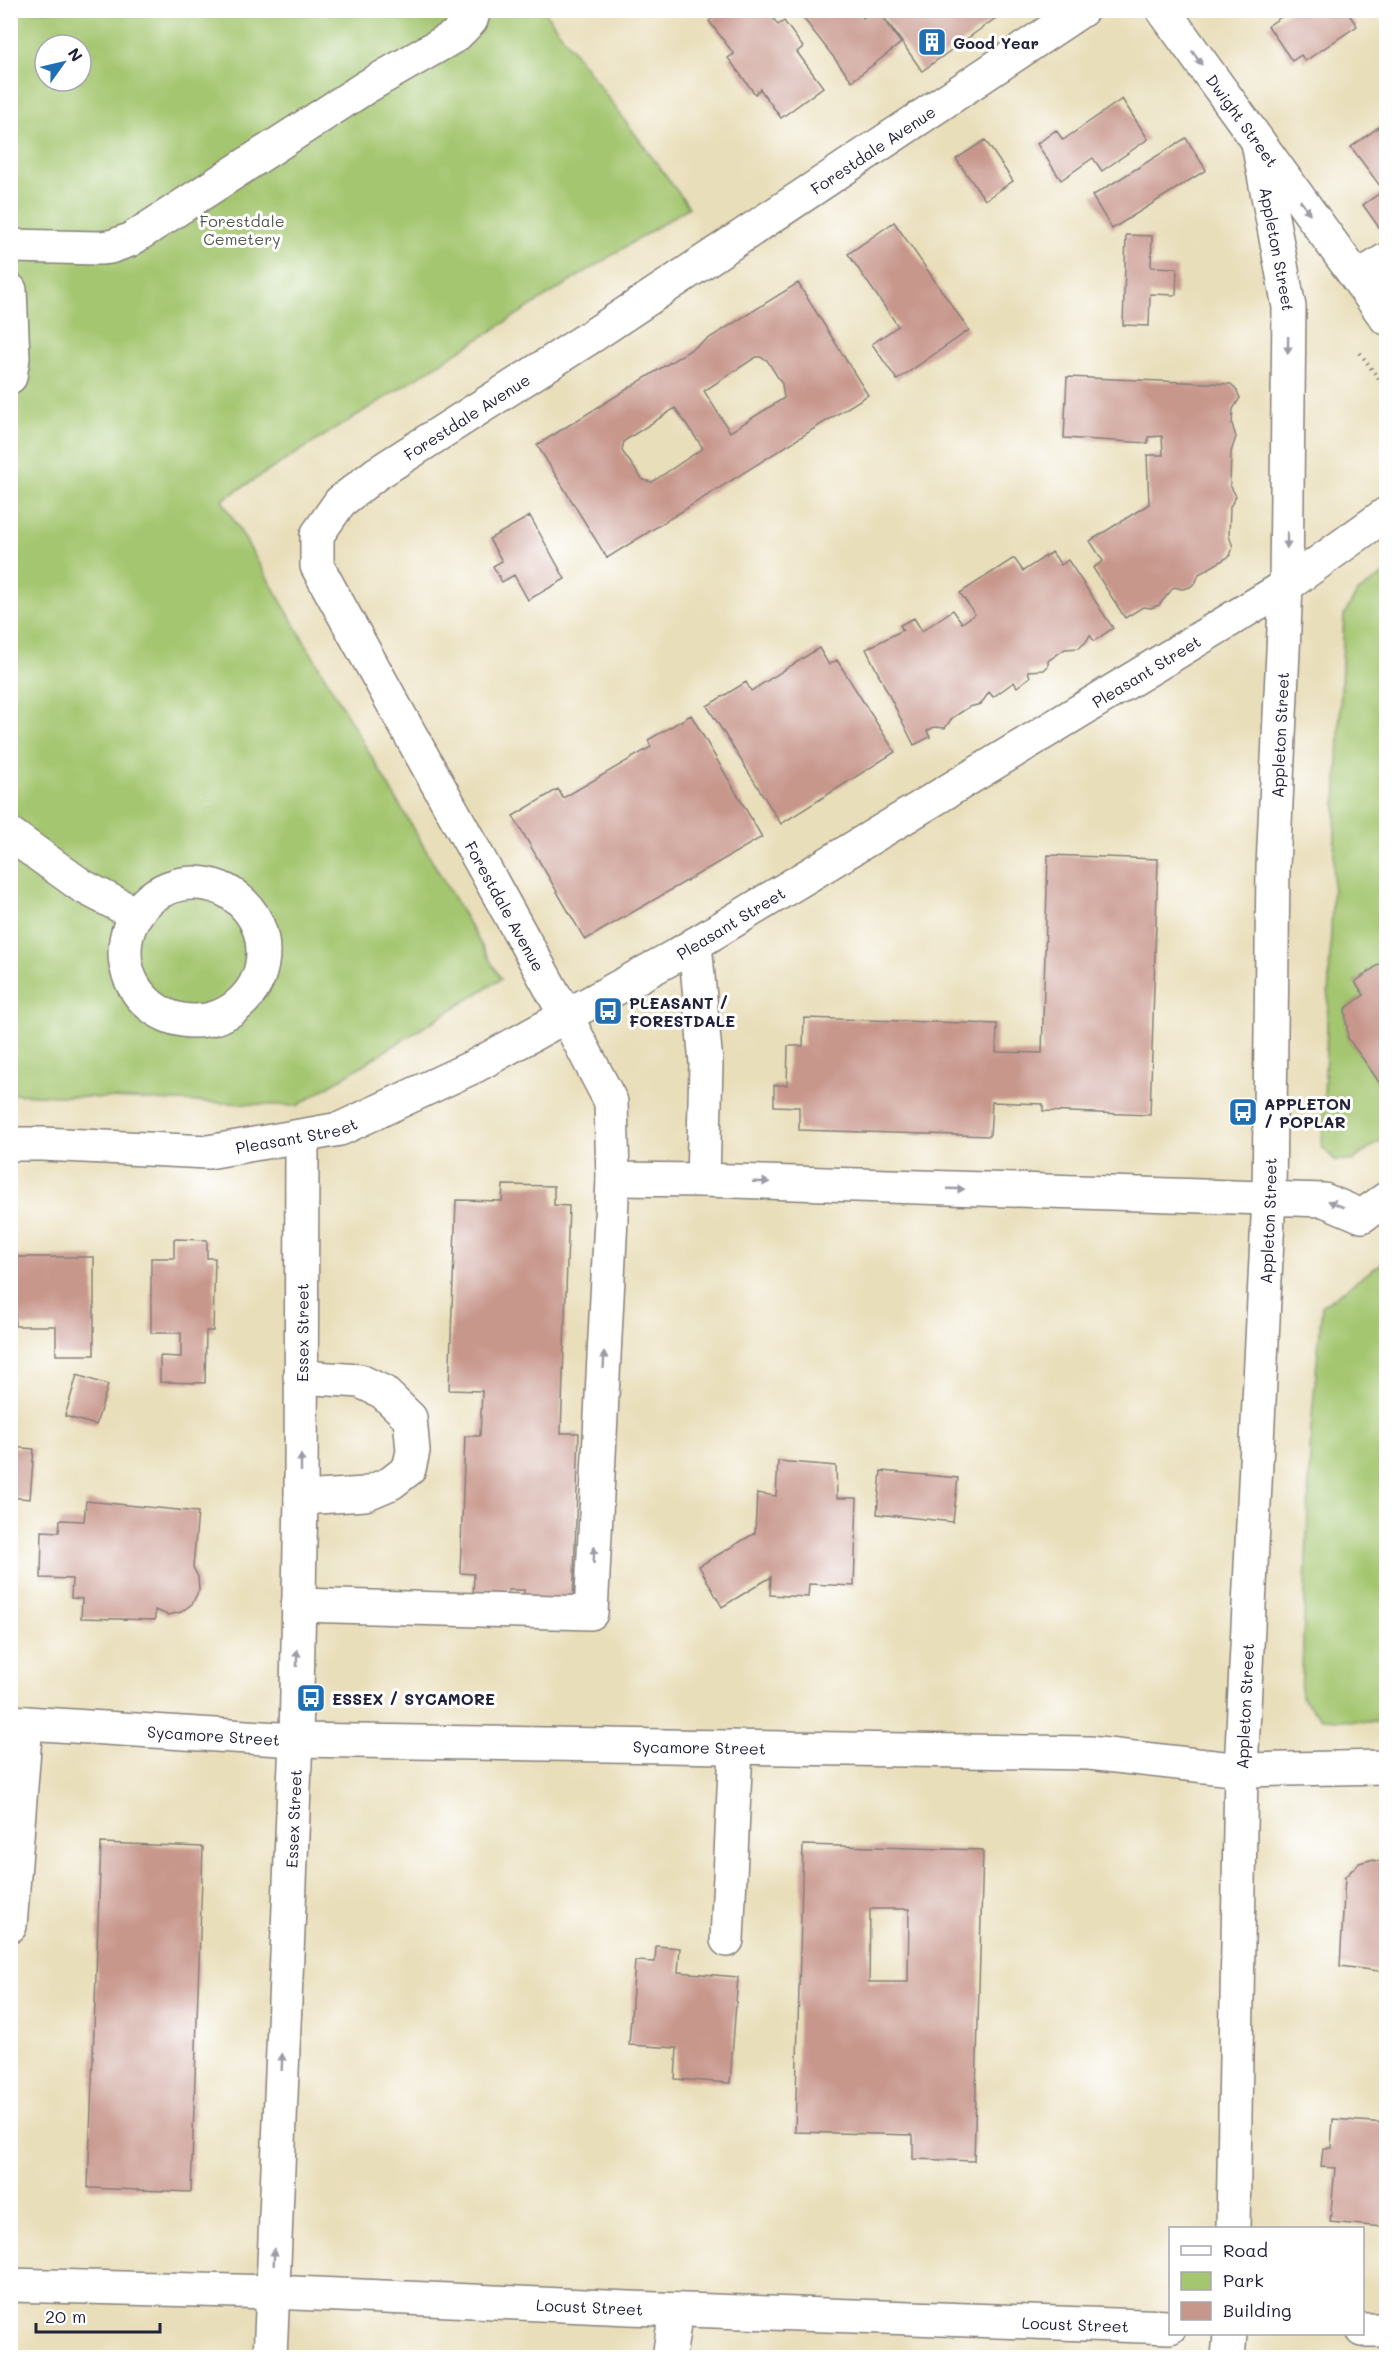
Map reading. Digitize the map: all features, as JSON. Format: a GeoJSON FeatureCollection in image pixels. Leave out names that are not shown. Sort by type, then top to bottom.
{"type":"FeatureCollection","features":[{"type":"Feature","properties":{"kind":"street"},"geometry":{"type":"LineString","coordinates":[[10,246],[100,248],[130,240],[366,87],[455,36],[471,20],[474,10]]}},
{"type":"Feature","properties":{"kind":"street","name":"Forestdale Avenue"},"geometry":{"type":"LineString","coordinates":[[297,1605],[591,1613],[613,1179],[611,1102],[318,566],[317,535],[340,502],[376,474],[605,328],[1082,10]]}},
{"type":"Feature","properties":{"kind":"street","name":"Dwight Street"},"geometry":{"type":"LineString","coordinates":[[1163,10],[1386,318]]}},
{"type":"Feature","properties":{"kind":"street","name":"Appleton Street"},"geometry":{"type":"LineString","coordinates":[[1233,2227],[1241,1770],[1269,1197],[1272,867],[1286,586],[1289,307],[1258,143]]}},
{"type":"Feature","properties":{"kind":"street"},"geometry":{"type":"LineString","coordinates":[[1358,279],[1386,260]]}},
{"type":"Feature","properties":{"kind":"street"},"geometry":{"type":"LineString","coordinates":[[10,290],[13,358],[10,377]]}},
{"type":"Feature","properties":{"kind":"street","name":"Pleasant Street"},"geometry":{"type":"LineString","coordinates":[[10,1144],[208,1152],[340,1129],[476,1066],[695,944],[1286,586],[1386,514]]}},
{"type":"Feature","properties":{"kind":"street"},"geometry":{"type":"LineString","coordinates":[[10,834],[82,886],[136,914]]}},
{"type":"Feature","properties":{"kind":"street"},"geometry":{"type":"LineString","coordinates":[[183,883],[211,884],[230,892],[250,911],[262,935],[263,964],[255,987],[240,1006],[220,1018],[196,1023],[173,1019],[146,1004],[130,982],[124,948],[136,914],[148,899],[164,889],[183,883]]}},
{"type":"Feature","properties":{"kind":"street"},"geometry":{"type":"LineString","coordinates":[[695,944],[706,1063],[703,1180]]}},
{"type":"Feature","properties":{"kind":"street","name":"Essex Street"},"geometry":{"type":"LineString","coordinates":[[270,2358],[296,1740],[301,1498],[302,1136]]}},
{"type":"Feature","properties":{"kind":"street"},"geometry":{"type":"LineString","coordinates":[[613,1179],[1269,1197],[1324,1200],[1362,1216],[1386,1199]]}},
{"type":"Feature","properties":{"kind":"street"},"geometry":{"type":"LineString","coordinates":[[300,1377],[360,1381],[383,1392],[410,1418],[413,1452],[409,1469],[391,1483],[365,1494],[301,1498]]}},
{"type":"Feature","properties":{"kind":"street"},"geometry":{"type":"LineString","coordinates":[[10,1926],[18,1723]]}},
{"type":"Feature","properties":{"kind":"street","name":"Sycamore Street"},"geometry":{"type":"LineString","coordinates":[[18,1723],[296,1740],[1089,1753],[1241,1770],[1386,1767]]}},
{"type":"Feature","properties":{"kind":"street"},"geometry":{"type":"LineString","coordinates":[[726,1940],[736,1748]]}},
{"type":"Feature","properties":{"kind":"street","name":"Locust Street"},"geometry":{"type":"LineString","coordinates":[[10,2285],[272,2292],[676,2310],[1169,2327]]}},
{"type":"Feature","properties":{"kind":"street"},"geometry":{"type":"LineString","coordinates":[[669,2358],[676,2310]]}},
{"type":"Feature","properties":{"kind":"street"},"geometry":{"type":"LineString","coordinates":[[1364,2330],[1386,2330]]}},
{"type":"Feature","properties":{"kind":"street"},"geometry":{"type":"LineString","coordinates":[[1228,2358],[1230,2335]]}},
{"type":"Feature","properties":{"kind":"path"},"geometry":{"type":"LineString","coordinates":[[1360,353],[1386,388]]}},
{"type":"Feature","properties":{"kind":"green space","name":"Forestdale Cemetery"},"geometry":{"type":"Polygon","coordinates":[[[11,11],[544,11],[689,207],[222,500],[501,979],[297,1106],[11,1094],[11,11]]]}},
{"type":"Feature","properties":{"kind":"green space"},"geometry":{"type":"Polygon","coordinates":[[[1386,573],[1386,959],[1355,982],[1364,995],[1345,1009],[1348,1038],[1381,1085],[1386,1087],[1386,1137],[1352,1161],[1335,1160],[1322,1147],[1344,615],[1357,593],[1386,573]]]}},
{"type":"Feature","properties":{"kind":"green space"},"geometry":{"type":"Polygon","coordinates":[[[1386,1260],[1386,1723],[1322,1719],[1301,1697],[1311,1428],[1322,1306],[1386,1260]]]}},
{"type":"Feature","properties":{"kind":"building"},"geometry":{"type":"Polygon","coordinates":[[[722,10],[768,10],[778,25],[784,21],[803,47],[797,52],[823,87],[781,118],[760,89],[755,94],[728,58],[734,54],[709,21],[722,10]]]}},
{"type":"Feature","properties":{"kind":"building"},"geometry":{"type":"Polygon","coordinates":[[[797,10],[857,10],[863,18],[876,10],[901,43],[852,81],[797,10]]]}},
{"type":"Feature","properties":{"kind":"building","name":"Good Year"},"geometry":{"type":"Polygon","coordinates":[[[879,10],[935,10],[937,13],[941,10],[1007,10],[922,71],[879,10]]]}},
{"type":"Feature","properties":{"kind":"building"},"geometry":{"type":"Polygon","coordinates":[[[1291,10],[1351,10],[1348,13],[1357,26],[1305,61],[1301,55],[1292,61],[1268,26],[1291,10]]]}},
{"type":"Feature","properties":{"kind":"building"},"geometry":{"type":"Polygon","coordinates":[[[1122,99],[1148,139],[1102,171],[1093,158],[1061,180],[1037,144],[1056,130],[1063,140],[1122,99]]]}},
{"type":"Feature","properties":{"kind":"building"},"geometry":{"type":"Polygon","coordinates":[[[1386,122],[1386,181],[1380,186],[1351,147],[1386,122]]]}},
{"type":"Feature","properties":{"kind":"building"},"geometry":{"type":"Polygon","coordinates":[[[1186,138],[1206,170],[1112,229],[1092,196],[1186,138]]]}},
{"type":"Feature","properties":{"kind":"building"},"geometry":{"type":"Polygon","coordinates":[[[985,140],[1013,181],[985,200],[956,159],[985,140]]]}},
{"type":"Feature","properties":{"kind":"building"},"geometry":{"type":"Polygon","coordinates":[[[1386,189],[1386,230],[1383,233],[1363,205],[1386,189]]]}},
{"type":"Feature","properties":{"kind":"building"},"geometry":{"type":"Polygon","coordinates":[[[894,222],[969,330],[897,380],[872,344],[898,326],[848,254],[894,222]]]}},
{"type":"Feature","properties":{"kind":"building"},"geometry":{"type":"Polygon","coordinates":[[[1126,235],[1152,236],[1151,267],[1177,268],[1176,295],[1150,294],[1149,326],[1123,325],[1126,235]]]}},
{"type":"Feature","properties":{"kind":"building"},"geometry":{"type":"Polygon","coordinates":[[[798,283],[868,395],[607,558],[537,445],[798,283]],[[756,357],[704,391],[730,432],[784,398],[782,384],[767,360],[756,357]],[[675,408],[624,441],[622,451],[643,480],[652,482],[703,448],[675,408]]]}},
{"type":"Feature","properties":{"kind":"building"},"geometry":{"type":"Polygon","coordinates":[[[1067,377],[1231,384],[1240,398],[1233,409],[1232,424],[1236,437],[1231,452],[1230,485],[1236,496],[1230,507],[1229,536],[1233,547],[1230,556],[1199,574],[1196,582],[1190,587],[1182,589],[1174,587],[1159,605],[1151,608],[1143,607],[1125,618],[1093,568],[1103,561],[1090,541],[1149,504],[1147,455],[1163,455],[1162,436],[1148,437],[1148,443],[1064,438],[1067,377]]]}},
{"type":"Feature","properties":{"kind":"building"},"geometry":{"type":"Polygon","coordinates":[[[530,516],[565,579],[528,600],[514,575],[502,582],[493,566],[502,561],[489,539],[530,516]]]}},
{"type":"Feature","properties":{"kind":"building"},"geometry":{"type":"Polygon","coordinates":[[[1052,552],[1061,565],[1068,560],[1113,628],[1094,641],[1090,635],[1079,648],[1065,649],[1048,661],[1048,666],[1044,670],[1028,671],[1030,677],[1017,687],[1014,682],[993,697],[989,692],[981,704],[969,707],[952,718],[945,728],[934,727],[927,731],[930,737],[914,745],[866,649],[903,630],[900,625],[914,618],[922,631],[953,610],[962,623],[975,614],[960,593],[1014,558],[1023,571],[1052,552]]]}},
{"type":"Feature","properties":{"kind":"building"},"geometry":{"type":"Polygon","coordinates":[[[819,648],[829,665],[837,660],[895,752],[781,824],[707,706],[746,682],[751,691],[819,648]]]}},
{"type":"Feature","properties":{"kind":"building"},"geometry":{"type":"Polygon","coordinates":[[[691,715],[762,837],[585,940],[513,816],[558,789],[563,798],[651,747],[648,740],[691,715]]]}},
{"type":"Feature","properties":{"kind":"building"},"geometry":{"type":"Polygon","coordinates":[[[1048,855],[1158,859],[1150,1115],[1043,1111],[1043,1104],[992,1102],[990,1136],[799,1130],[799,1107],[774,1106],[774,1085],[787,1085],[788,1046],[803,1046],[804,1018],[997,1024],[996,1052],[1042,1053],[1048,855]]]}},
{"type":"Feature","properties":{"kind":"building"},"geometry":{"type":"Polygon","coordinates":[[[1386,959],[1386,1087],[1381,1085],[1348,1038],[1345,1009],[1364,995],[1355,982],[1386,959]]]}},
{"type":"Feature","properties":{"kind":"building"},"geometry":{"type":"Polygon","coordinates":[[[503,1185],[554,1186],[554,1205],[569,1206],[561,1433],[579,1433],[573,1605],[523,1604],[524,1590],[508,1590],[507,1598],[473,1597],[474,1574],[460,1573],[465,1436],[480,1436],[482,1391],[449,1390],[456,1200],[502,1201],[503,1185]]]}},
{"type":"Feature","properties":{"kind":"building"},"geometry":{"type":"Polygon","coordinates":[[[174,1239],[207,1240],[207,1258],[215,1258],[213,1331],[206,1331],[205,1383],[160,1382],[160,1356],[181,1357],[181,1333],[151,1333],[151,1258],[174,1258],[174,1239]]]}},
{"type":"Feature","properties":{"kind":"building"},"geometry":{"type":"Polygon","coordinates":[[[15,1257],[94,1257],[94,1355],[56,1355],[56,1326],[15,1326],[15,1257]]]}},
{"type":"Feature","properties":{"kind":"building"},"geometry":{"type":"Polygon","coordinates":[[[77,1375],[108,1385],[96,1425],[65,1416],[77,1375]]]}},
{"type":"Feature","properties":{"kind":"building"},"geometry":{"type":"Polygon","coordinates":[[[10,1447],[34,1449],[30,1499],[10,1497],[10,1447]]]}},
{"type":"Feature","properties":{"kind":"building"},"geometry":{"type":"Polygon","coordinates":[[[778,1461],[836,1466],[837,1498],[857,1498],[854,1586],[809,1584],[808,1597],[770,1595],[771,1577],[722,1607],[699,1566],[755,1533],[757,1493],[776,1496],[778,1461]]]}},
{"type":"Feature","properties":{"kind":"building"},"geometry":{"type":"Polygon","coordinates":[[[881,1471],[958,1478],[953,1522],[877,1514],[881,1471]]]}},
{"type":"Feature","properties":{"kind":"building"},"geometry":{"type":"Polygon","coordinates":[[[86,1501],[198,1512],[193,1567],[198,1577],[199,1590],[192,1604],[181,1612],[168,1615],[155,1610],[155,1620],[81,1618],[82,1599],[71,1598],[72,1579],[41,1578],[42,1531],[59,1532],[60,1520],[84,1521],[86,1501]]]}},
{"type":"Feature","properties":{"kind":"building"},"geometry":{"type":"Polygon","coordinates":[[[101,1843],[203,1847],[191,2192],[88,2188],[101,1843]]]}},
{"type":"Feature","properties":{"kind":"building"},"geometry":{"type":"Polygon","coordinates":[[[803,1845],[983,1850],[974,2161],[913,2159],[913,2135],[795,2132],[803,1845]],[[870,1909],[869,1982],[908,1982],[909,1909],[870,1909]]]}},
{"type":"Feature","properties":{"kind":"building"},"geometry":{"type":"Polygon","coordinates":[[[1370,1860],[1386,1862],[1386,1972],[1340,1966],[1345,1877],[1359,1863],[1370,1860]]]}},
{"type":"Feature","properties":{"kind":"building"},"geometry":{"type":"Polygon","coordinates":[[[656,1946],[680,1948],[678,1972],[738,1977],[730,2083],[675,2079],[677,2048],[629,2045],[635,1961],[655,1962],[656,1946]]]}},
{"type":"Feature","properties":{"kind":"building"},"geometry":{"type":"Polygon","coordinates":[[[1333,2119],[1386,2123],[1386,2199],[1383,2227],[1330,2222],[1335,2168],[1321,2167],[1323,2148],[1331,2148],[1333,2119]]]}},
{"type":"Feature","properties":{"kind":"place","name":"Good Year"},"geometry":{"type":"Point","coordinates":[932,42]}},
{"type":"Feature","properties":{"kind":"place","name":"PLEASANT / FORESTDALE"},"geometry":{"type":"Point","coordinates":[608,1011]}},
{"type":"Feature","properties":{"kind":"place","name":"APPLETON / POPLAR"},"geometry":{"type":"Point","coordinates":[1243,1112]}},
{"type":"Feature","properties":{"kind":"place","name":"ESSEX / SYCAMORE"},"geometry":{"type":"Point","coordinates":[311,1698]}}]}
